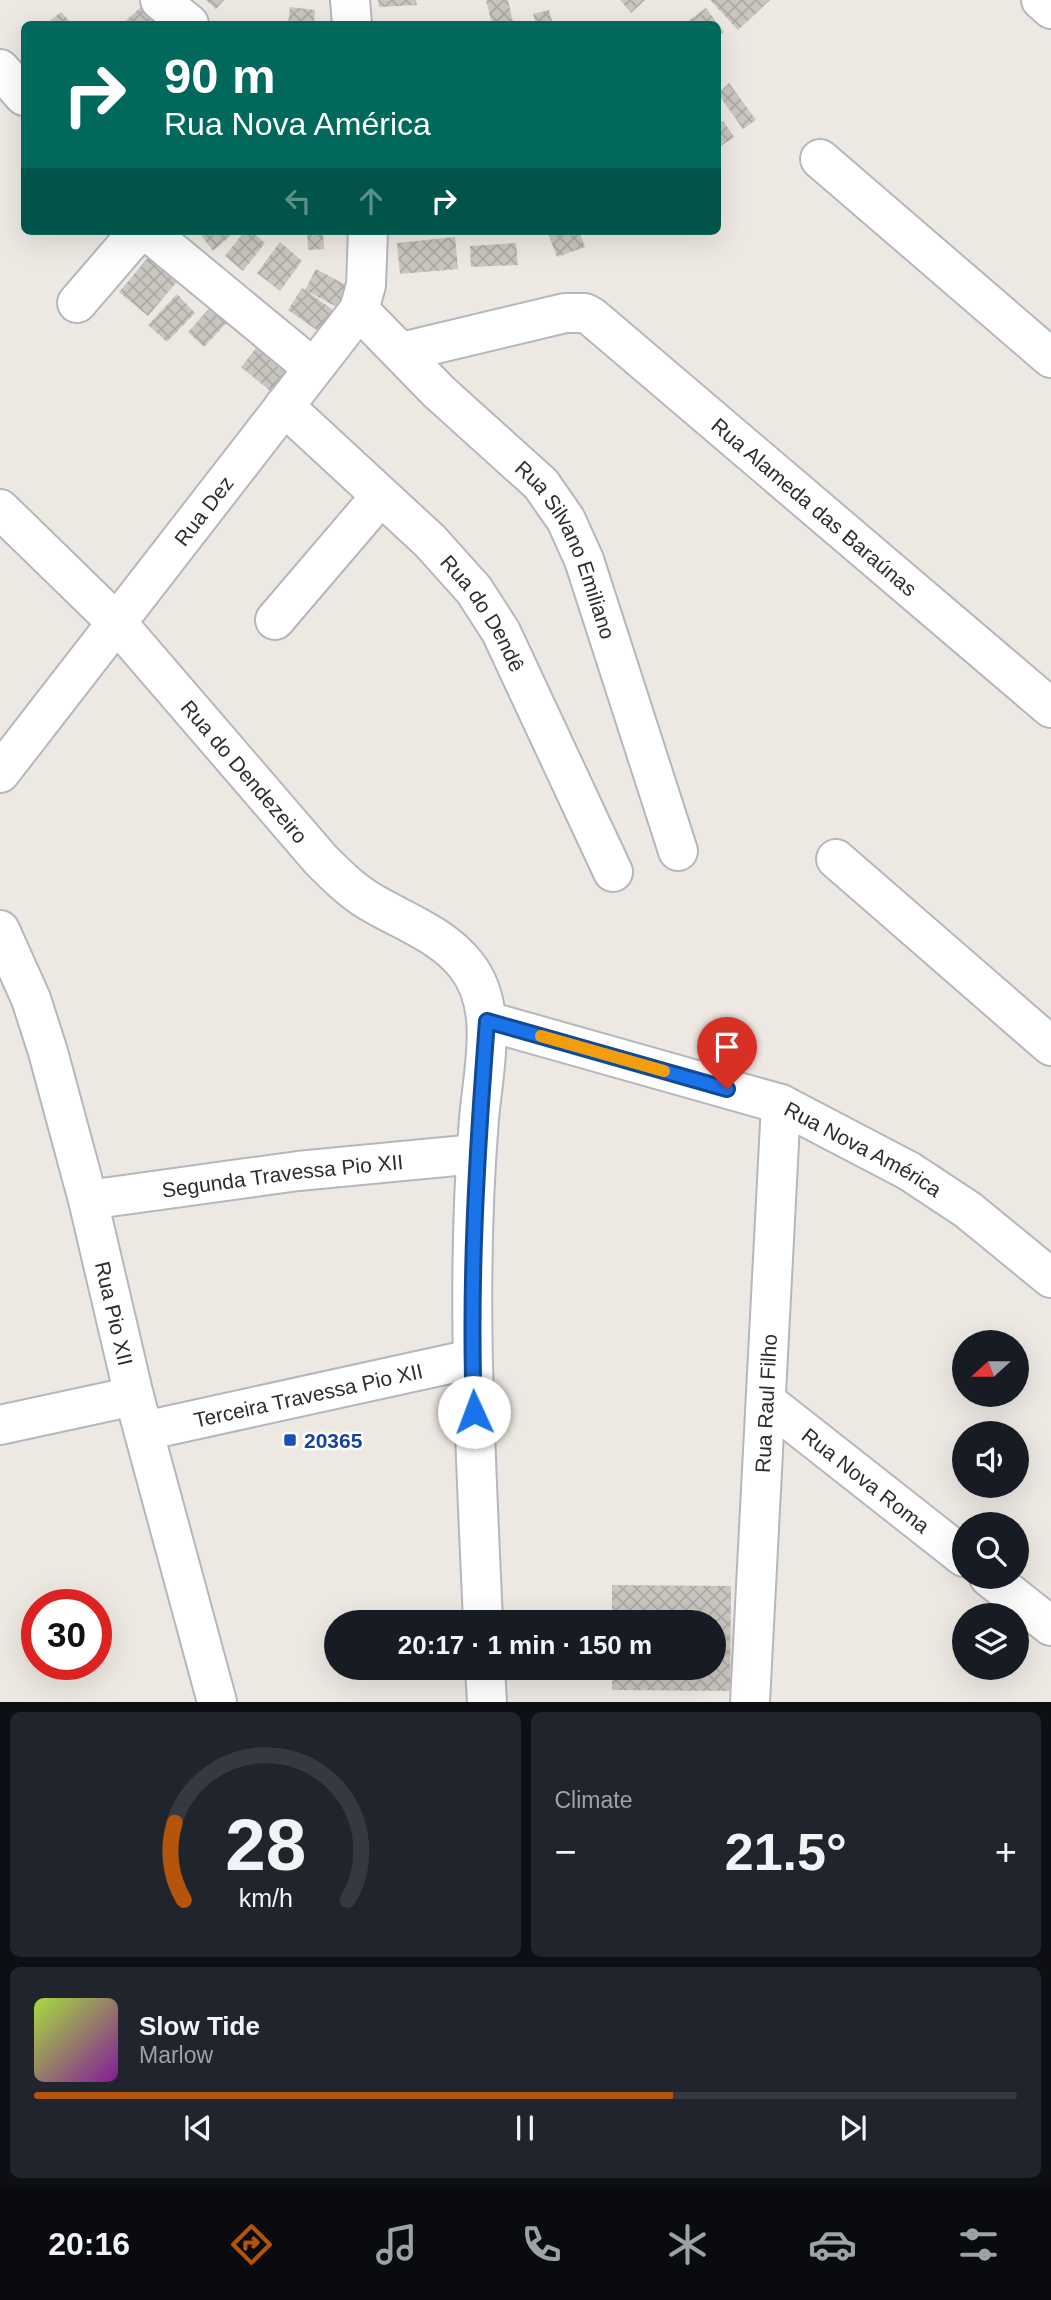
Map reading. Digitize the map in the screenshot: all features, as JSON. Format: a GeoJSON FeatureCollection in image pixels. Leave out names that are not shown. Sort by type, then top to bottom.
{"type":"FeatureCollection","features":[{"type":"Feature","properties":{"kind":"street"},"geometry":{"type":"LineString","coordinates":[[160,0],[185,21]]}},
{"type":"Feature","properties":{"kind":"street"},"geometry":{"type":"LineString","coordinates":[[350,0],[352,21]]}},
{"type":"Feature","properties":{"kind":"street"},"geometry":{"type":"LineString","coordinates":[[1041,0],[1051,9]]}},
{"type":"Feature","properties":{"kind":"street"},"geometry":{"type":"LineString","coordinates":[[0,69],[21,93]]}},
{"type":"Feature","properties":{"kind":"street"},"geometry":{"type":"LineString","coordinates":[[820,159],[1051,358]]}},
{"type":"Feature","properties":{"kind":"street"},"geometry":{"type":"LineString","coordinates":[[77,303],[136,235]]}},
{"type":"Feature","properties":{"kind":"street"},"geometry":{"type":"LineString","coordinates":[[153,235],[313,368]]}},
{"type":"Feature","properties":{"kind":"street","name":"Rua Dez"},"geometry":{"type":"LineString","coordinates":[[0,772],[359,310],[366,285],[368,235]]}},
{"type":"Feature","properties":{"kind":"street","name":"Rua Silvano Emiliano"},"geometry":{"type":"LineString","coordinates":[[359,310],[439,392],[541,484],[566,520],[584,560],[678,850]]}},
{"type":"Feature","properties":{"kind":"street","name":"Rua Alameda das Baraúnas"},"geometry":{"type":"LineString","coordinates":[[402,352],[575,312],[592,317],[1051,708]]}},
{"type":"Feature","properties":{"kind":"street","name":"Rua do Dendê"},"geometry":{"type":"LineString","coordinates":[[284,406],[430,541],[465,580],[501,632],[613,872]]}},
{"type":"Feature","properties":{"kind":"street"},"geometry":{"type":"LineString","coordinates":[[275,620],[380,497]]}},
{"type":"Feature","properties":{"kind":"street","name":"Rua do Dendezeiro"},"geometry":{"type":"LineString","coordinates":[[0,509],[117,623],[314,852],[346,884],[425,930],[466,964],[477,983],[487,1021],[476,1154],[472,1359],[482,1610]]}},
{"type":"Feature","properties":{"kind":"street"},"geometry":{"type":"LineString","coordinates":[[835,859],[1051,1046]]}},
{"type":"Feature","properties":{"kind":"street","name":"Rua Pio XII"},"geometry":{"type":"LineString","coordinates":[[0,930],[35,1009],[88,1200],[139,1414],[217,1702]]}},
{"type":"Feature","properties":{"kind":"street","name":"Rua Nova América"},"geometry":{"type":"LineString","coordinates":[[487,1021],[781,1104],[919,1178],[968,1210],[1051,1278]]}},
{"type":"Feature","properties":{"kind":"street","name":"Rua Raul Filho"},"geometry":{"type":"LineString","coordinates":[[750,1702],[781,1104]]}},
{"type":"Feature","properties":{"kind":"street","name":"Segunda Travessa Pio XII"},"geometry":{"type":"LineString","coordinates":[[88,1200],[298,1171],[476,1154]]}},
{"type":"Feature","properties":{"kind":"street","name":"Terceira Travessa Pio XII"},"geometry":{"type":"LineString","coordinates":[[0,1425],[139,1414],[472,1359]]}},
{"type":"Feature","properties":{"kind":"street","name":"Rua Nova Roma"},"geometry":{"type":"LineString","coordinates":[[767,1402],[952,1548]]}},
{"type":"Feature","properties":{"kind":"street"},"geometry":{"type":"LineString","coordinates":[[1004,1589],[1051,1626]]}},
{"type":"Feature","properties":{"kind":"street"},"geometry":{"type":"LineString","coordinates":[[485,1680],[486,1702]]}},
{"type":"Feature","properties":{"kind":"building"},"geometry":{"type":"Polygon","coordinates":[[[149,0],[166,21],[125,21],[149,0]]]}},
{"type":"Feature","properties":{"kind":"building"},"geometry":{"type":"Polygon","coordinates":[[[206,0],[224,0],[216,9],[206,0]]]}},
{"type":"Feature","properties":{"kind":"building"},"geometry":{"type":"Polygon","coordinates":[[[378,0],[416,0],[417,5],[379,7],[378,0]]]}},
{"type":"Feature","properties":{"kind":"building"},"geometry":{"type":"Polygon","coordinates":[[[486,0],[508,0],[513,21],[491,21],[486,0]]]}},
{"type":"Feature","properties":{"kind":"building"},"geometry":{"type":"Polygon","coordinates":[[[620,0],[645,0],[631,13],[620,0]]]}},
{"type":"Feature","properties":{"kind":"building"},"geometry":{"type":"Polygon","coordinates":[[[710,0],[770,0],[738,30],[710,0]]]}},
{"type":"Feature","properties":{"kind":"building"},"geometry":{"type":"Polygon","coordinates":[[[290,7],[315,10],[314,21],[288,21],[290,7]]]}},
{"type":"Feature","properties":{"kind":"building"},"geometry":{"type":"Polygon","coordinates":[[[706,8],[716,21],[688,21],[706,8]]]}},
{"type":"Feature","properties":{"kind":"building"},"geometry":{"type":"Polygon","coordinates":[[[549,10],[552,21],[535,21],[533,14],[549,10]]]}},
{"type":"Feature","properties":{"kind":"building"},"geometry":{"type":"Polygon","coordinates":[[[61,12],[69,21],[50,21],[61,12]]]}},
{"type":"Feature","properties":{"kind":"building"},"geometry":{"type":"Polygon","coordinates":[[[729,83],[756,120],[743,129],[721,98],[721,91],[729,83]]]}},
{"type":"Feature","properties":{"kind":"building"},"geometry":{"type":"Polygon","coordinates":[[[723,121],[734,137],[721,146],[723,121]]]}},
{"type":"Feature","properties":{"kind":"building"},"geometry":{"type":"Polygon","coordinates":[[[201,235],[231,235],[213,251],[201,235]]]}},
{"type":"Feature","properties":{"kind":"building"},"geometry":{"type":"Polygon","coordinates":[[[242,235],[256,235],[265,243],[243,271],[225,256],[242,235]]]}},
{"type":"Feature","properties":{"kind":"building"},"geometry":{"type":"Polygon","coordinates":[[[307,235],[323,235],[324,249],[308,250],[307,235]]]}},
{"type":"Feature","properties":{"kind":"building"},"geometry":{"type":"Polygon","coordinates":[[[549,235],[580,235],[585,247],[557,257],[549,235]]]}},
{"type":"Feature","properties":{"kind":"building"},"geometry":{"type":"Polygon","coordinates":[[[455,237],[458,269],[400,274],[397,243],[455,237]]]}},
{"type":"Feature","properties":{"kind":"building"},"geometry":{"type":"Polygon","coordinates":[[[280,242],[302,261],[280,291],[257,273],[280,242]]]}},
{"type":"Feature","properties":{"kind":"building"},"geometry":{"type":"Polygon","coordinates":[[[516,243],[518,265],[471,267],[470,246],[516,243]]]}},
{"type":"Feature","properties":{"kind":"building"},"geometry":{"type":"Polygon","coordinates":[[[157,247],[185,272],[148,316],[119,292],[157,247]]]}},
{"type":"Feature","properties":{"kind":"building"},"geometry":{"type":"Polygon","coordinates":[[[316,269],[359,292],[348,313],[305,290],[316,269]]]}},
{"type":"Feature","properties":{"kind":"building"},"geometry":{"type":"Polygon","coordinates":[[[302,288],[336,312],[321,333],[288,310],[302,288]]]}},
{"type":"Feature","properties":{"kind":"building"},"geometry":{"type":"Polygon","coordinates":[[[177,294],[195,313],[167,342],[148,325],[177,294]]]}},
{"type":"Feature","properties":{"kind":"building"},"geometry":{"type":"Polygon","coordinates":[[[219,298],[236,313],[204,347],[188,332],[219,298]]]}},
{"type":"Feature","properties":{"kind":"building"},"geometry":{"type":"Polygon","coordinates":[[[265,337],[299,364],[275,395],[241,367],[265,337]]]}},
{"type":"Feature","properties":{"kind":"building"},"geometry":{"type":"Polygon","coordinates":[[[612,1585],[731,1586],[730,1691],[612,1690],[612,1680],[726,1680],[726,1610],[612,1610],[612,1585]]]}},
{"type":"Feature","properties":{"kind":"slow traffic"},"geometry":{"type":"LineString","coordinates":[[541,1036],[664,1071]]}},
{"type":"Feature","properties":{"kind":"place","name":"20365"},"geometry":{"type":"Point","coordinates":[290,1440]}},
{"type":"Feature","properties":{"kind":"route"},"geometry":{"type":"LineString","coordinates":[[474,1412],[472,1359],[476,1154],[487,1021],[727,1089]]}}]}
